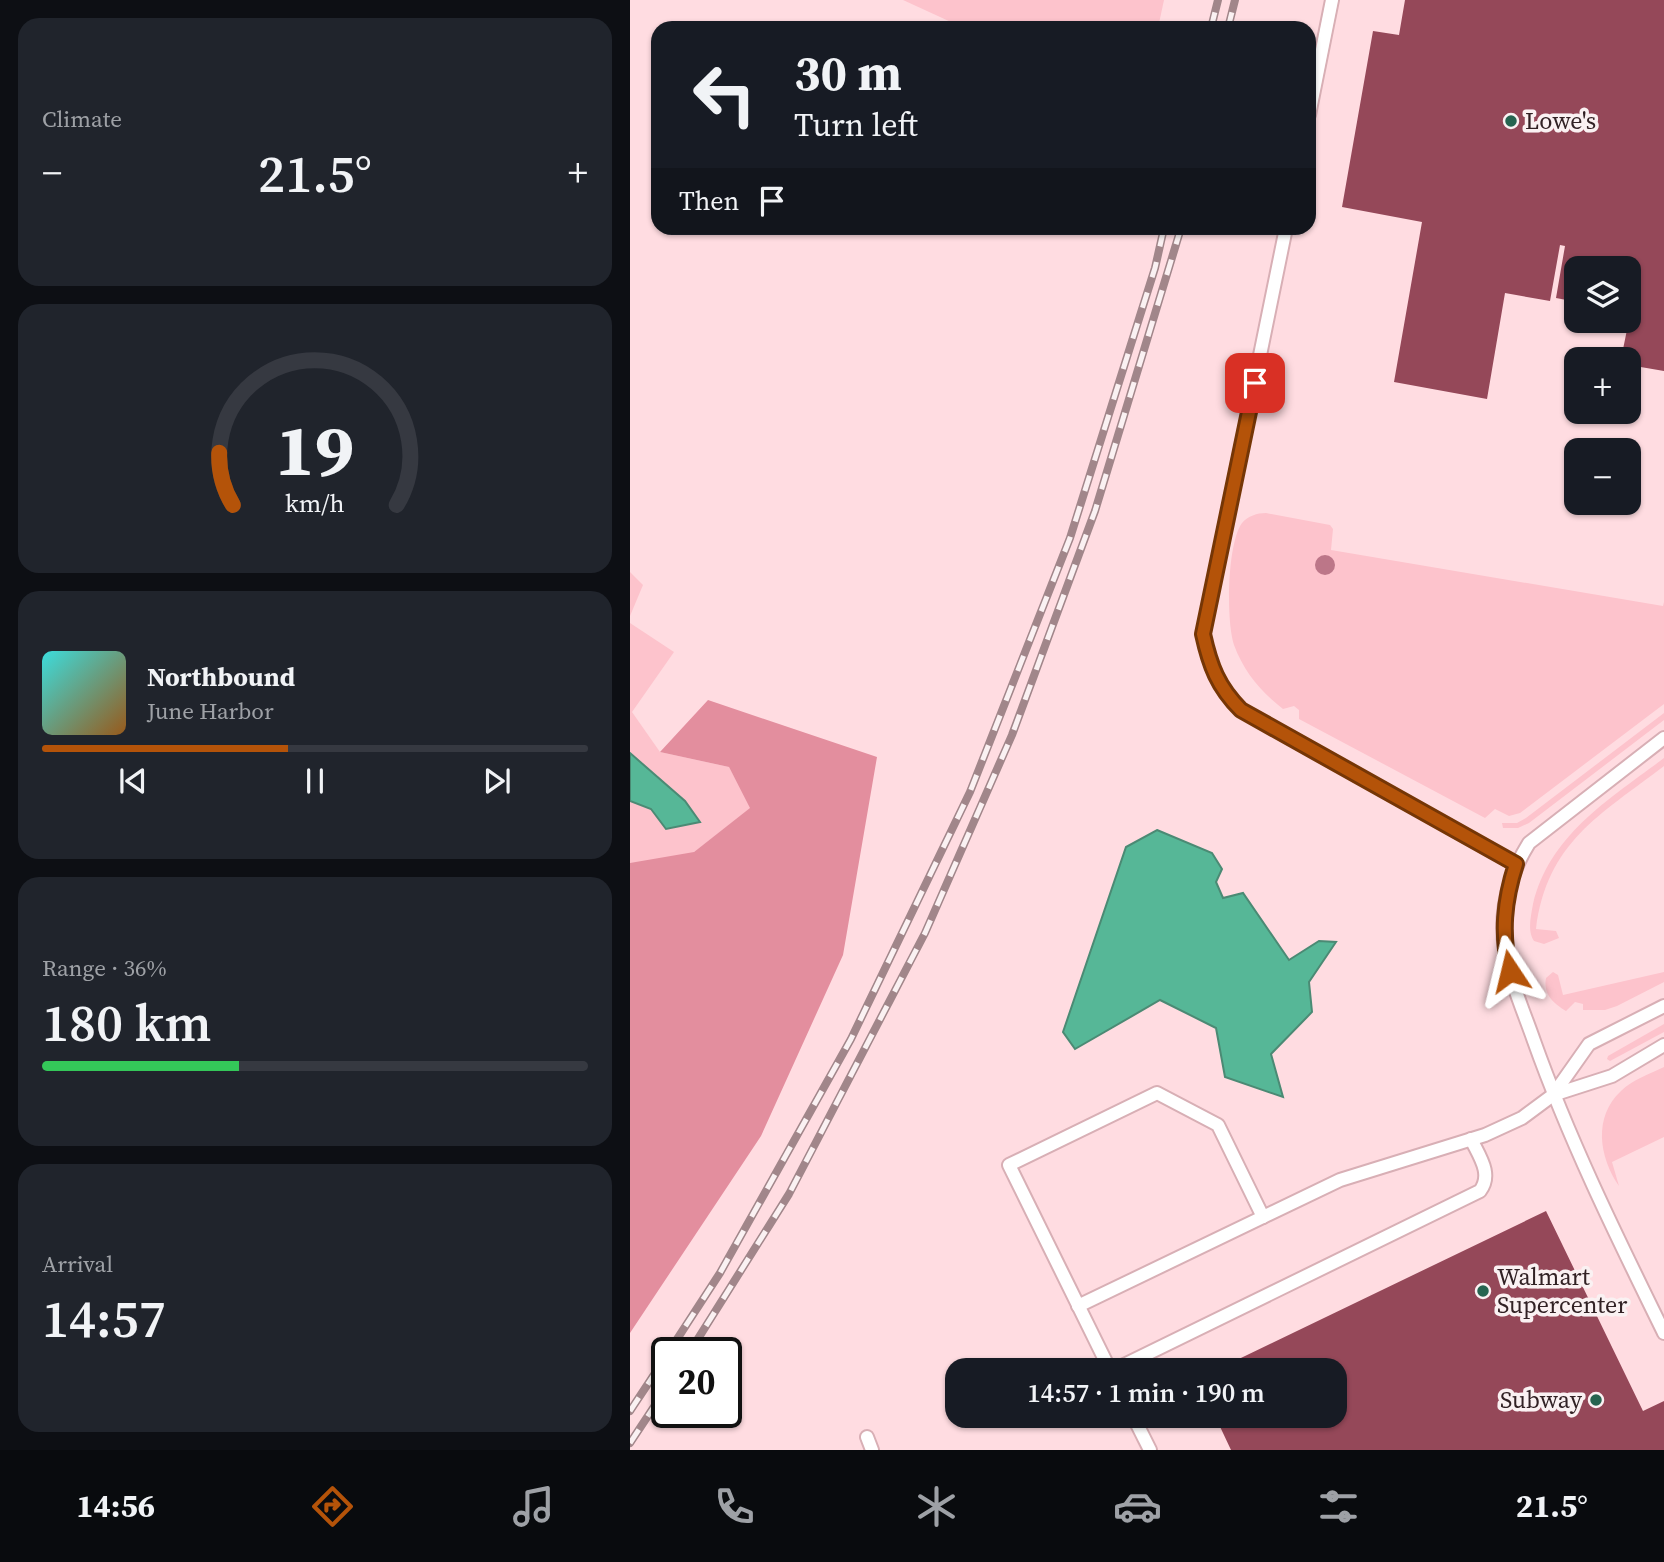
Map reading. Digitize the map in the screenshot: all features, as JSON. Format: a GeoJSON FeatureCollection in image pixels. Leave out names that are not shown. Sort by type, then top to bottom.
{"type":"FeatureCollection","features":[{"type":"Feature","properties":{"kind":"lane"},"geometry":{"type":"LineString","coordinates":[[1316,80],[1332,0]]}},
{"type":"Feature","properties":{"kind":"lane"},"geometry":{"type":"LineString","coordinates":[[1285,235],[1203,634],[1210,667],[1222,691],[1241,710],[1516,864]]}},
{"type":"Feature","properties":{"kind":"lane"},"geometry":{"type":"LineString","coordinates":[[1664,738],[1529,843],[1516,864],[1507,890],[1505,950],[1553,1095],[1579,1158],[1664,1333]]}},
{"type":"Feature","properties":{"kind":"lane"},"geometry":{"type":"LineString","coordinates":[[1078,1307],[1339,1181],[1471,1139],[1522,1118],[1553,1095],[1589,1044],[1664,1006]]}},
{"type":"Feature","properties":{"kind":"lane"},"geometry":{"type":"LineString","coordinates":[[1553,1095],[1612,1076],[1664,1045]]}},
{"type":"Feature","properties":{"kind":"lane"},"geometry":{"type":"LineString","coordinates":[[1106,1358],[1009,1165],[1157,1093],[1218,1125],[1263,1217]]}},
{"type":"Feature","properties":{"kind":"lane"},"geometry":{"type":"LineString","coordinates":[[1137,1358],[1480,1191],[1486,1183],[1487,1172],[1471,1139]]}},
{"type":"Feature","properties":{"kind":"lane"},"geometry":{"type":"LineString","coordinates":[[1139,1428],[1150,1450]]}},
{"type":"Feature","properties":{"kind":"lane"},"geometry":{"type":"LineString","coordinates":[[867,1437],[872,1450]]}},
{"type":"Feature","properties":{"kind":"shaded area"},"geometry":{"type":"Polygon","coordinates":[[[903,0],[1164,0],[1160,21],[949,21],[903,0]]]}},
{"type":"Feature","properties":{"kind":"shaded area"},"geometry":{"type":"Polygon","coordinates":[[[1266,513],[1330,525],[1333,529],[1331,550],[1663,606],[1664,602],[1664,704],[1520,813],[1509,816],[1495,809],[1485,818],[1299,719],[1299,710],[1294,706],[1283,709],[1267,696],[1248,673],[1231,634],[1231,565],[1233,548],[1242,523],[1253,515],[1266,513]]]}},
{"type":"Feature","properties":{"kind":"shaded area"},"geometry":{"type":"Polygon","coordinates":[[[630,572],[643,585],[630,616],[630,572]]]}},
{"type":"Feature","properties":{"kind":"shaded area"},"geometry":{"type":"Polygon","coordinates":[[[630,623],[674,652],[632,712],[660,752],[729,767],[751,808],[694,852],[630,1070],[630,790],[658,776],[630,753],[630,623]]]}},
{"type":"Feature","properties":{"kind":"shaded area"},"geometry":{"type":"Polygon","coordinates":[[[708,700],[877,757],[843,955],[761,1136],[630,1333],[630,863],[694,852],[750,808],[729,767],[660,752],[708,700]]]}},
{"type":"Feature","properties":{"kind":"shaded area"},"geometry":{"type":"Polygon","coordinates":[[[1664,713],[1664,720],[1529,823],[1518,828],[1503,828],[1502,823],[1517,823],[1526,818],[1664,713]]]}},
{"type":"Feature","properties":{"kind":"shaded area"},"geometry":{"type":"Polygon","coordinates":[[[630,753],[685,801],[700,822],[666,829],[651,809],[630,801],[630,753]]]}},
{"type":"Feature","properties":{"kind":"shaded area"},"geometry":{"type":"Polygon","coordinates":[[[1664,758],[1664,766],[1598,816],[1564,852],[1542,899],[1536,929],[1556,931],[1559,938],[1544,944],[1534,941],[1530,928],[1533,904],[1541,879],[1553,857],[1585,820],[1664,758]]]}},
{"type":"Feature","properties":{"kind":"shaded area"},"geometry":{"type":"Polygon","coordinates":[[[1157,830],[1212,853],[1222,869],[1216,882],[1223,898],[1243,893],[1289,960],[1319,941],[1336,942],[1309,982],[1312,1012],[1271,1054],[1283,1097],[1225,1077],[1216,1028],[1160,1000],[1075,1049],[1063,1032],[1126,847],[1157,830]]]}},
{"type":"Feature","properties":{"kind":"shaded area"},"geometry":{"type":"Polygon","coordinates":[[[1553,972],[1558,975],[1563,995],[1664,972],[1664,982],[1605,1010],[1583,1010],[1583,1004],[1575,1002],[1566,1011],[1553,1001],[1546,989],[1546,978],[1553,972]]]}},
{"type":"Feature","properties":{"kind":"shaded area"},"geometry":{"type":"Polygon","coordinates":[[[1664,1024],[1664,1032],[1610,1061],[1607,1059],[1608,1056],[1664,1024]]]}},
{"type":"Feature","properties":{"kind":"shaded area"},"geometry":{"type":"Polygon","coordinates":[[[1664,1067],[1664,1137],[1612,1162],[1619,1186],[1603,1150],[1606,1113],[1612,1101],[1626,1087],[1664,1067]]]}},
{"type":"Feature","properties":{"kind":"building","name":"Lowe's"},"geometry":{"type":"Polygon","coordinates":[[[1405,0],[1664,0],[1664,371],[1641,367],[1641,347],[1623,347],[1626,333],[1641,333],[1641,256],[1564,256],[1564,300],[1556,298],[1565,246],[1560,245],[1550,301],[1505,293],[1487,399],[1394,382],[1422,222],[1342,207],[1373,31],[1399,35],[1405,0]]]}},
{"type":"Feature","properties":{"kind":"building","name":"Walmart Supercenter"},"geometry":{"type":"Polygon","coordinates":[[[1546,1211],[1643,1411],[1664,1401],[1664,1450],[1231,1450],[1221,1428],[1347,1428],[1347,1358],[1241,1358],[1546,1211]]]}},
{"type":"Feature","properties":{"kind":"railway"},"geometry":{"type":"LineString","coordinates":[[1213,21],[1218,0]]}},
{"type":"Feature","properties":{"kind":"railway"},"geometry":{"type":"LineString","coordinates":[[1230,21],[1235,0]]}},
{"type":"Feature","properties":{"kind":"railway"},"geometry":{"type":"LineString","coordinates":[[678,1337],[720,1273],[851,1039],[970,792],[1070,538],[1155,268],[1162,235]]}},
{"type":"Feature","properties":{"kind":"railway"},"geometry":{"type":"LineString","coordinates":[[699,1337],[789,1194],[925,933],[1012,735],[1095,511],[1179,235]]}},
{"type":"Feature","properties":{"kind":"railway"},"geometry":{"type":"LineString","coordinates":[[630,1411],[651,1379]]}},
{"type":"Feature","properties":{"kind":"railway"},"geometry":{"type":"LineString","coordinates":[[630,1443],[651,1411]]}},
{"type":"Feature","properties":{"kind":"place","name":"Lowe's"},"geometry":{"type":"Point","coordinates":[1511,121]}},
{"type":"Feature","properties":{"kind":"place","name":"Walmart Supercenter"},"geometry":{"type":"Point","coordinates":[1483,1291]}},
{"type":"Feature","properties":{"kind":"place","name":"Subway"},"geometry":{"type":"Point","coordinates":[1596,1400]}},
{"type":"Feature","properties":{"kind":"route"},"geometry":{"type":"LineString","coordinates":[[1255,383],[1203,634],[1210,667],[1222,691],[1241,710],[1516,864],[1507,890],[1503,926],[1510,971]]}}]}
